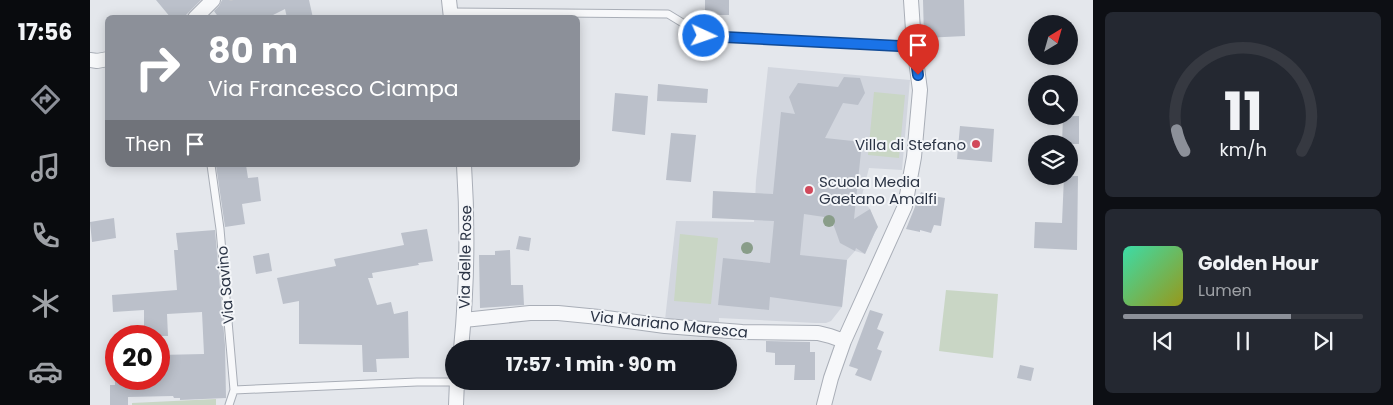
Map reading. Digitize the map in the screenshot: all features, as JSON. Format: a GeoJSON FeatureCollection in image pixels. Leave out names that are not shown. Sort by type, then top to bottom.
{"type":"FeatureCollection","features":[{"type":"Feature","properties":{"kind":"street"},"geometry":{"type":"LineString","coordinates":[[198,15],[213,0]]}},
{"type":"Feature","properties":{"kind":"street"},"geometry":{"type":"LineString","coordinates":[[824,405],[844,341],[904,206],[914,157],[920,90],[911,0]]}},
{"type":"Feature","properties":{"kind":"street"},"geometry":{"type":"LineString","coordinates":[[90,60],[105,60]]}},
{"type":"Feature","properties":{"kind":"street","name":"Via delle Rose"},"geometry":{"type":"LineString","coordinates":[[462,340],[466,256],[464,167]]}},
{"type":"Feature","properties":{"kind":"street","name":"Via Mariano Maresca"},"geometry":{"type":"LineString","coordinates":[[464,320],[530,313],[558,313],[665,326],[742,332],[818,333],[844,341]]}},
{"type":"Feature","properties":{"kind":"street"},"geometry":{"type":"LineString","coordinates":[[456,405],[457,390]]}},
{"type":"Feature","properties":{"kind":"lane"},"geometry":{"type":"LineString","coordinates":[[450,10],[668,14],[704,36],[899,46],[914,45]]}},
{"type":"Feature","properties":{"kind":"lane","name":"Via Savino"},"geometry":{"type":"LineString","coordinates":[[211,167],[220,229],[234,390],[229,405]]}},
{"type":"Feature","properties":{"kind":"lane"},"geometry":{"type":"LineString","coordinates":[[234,390],[445,382]]}},
{"type":"Feature","properties":{"kind":"shaded area","name":"Scuola Media Gaetano Amalfi"},"geometry":{"type":"Polygon","coordinates":[[[768,67],[910,80],[902,170],[869,168],[861,199],[870,209],[877,228],[865,254],[855,251],[847,260],[842,307],[831,321],[815,323],[719,318],[719,325],[665,320],[676,221],[754,222],[756,181],[768,67]]]}},
{"type":"Feature","properties":{"kind":"green space"},"geometry":{"type":"Polygon","coordinates":[[[874,92],[905,95],[899,158],[868,155],[874,92]]]}},
{"type":"Feature","properties":{"kind":"green space"},"geometry":{"type":"Polygon","coordinates":[[[680,234],[718,238],[711,304],[674,301],[680,234]]]}},
{"type":"Feature","properties":{"kind":"green space"},"geometry":{"type":"Polygon","coordinates":[[[946,290],[998,294],[993,358],[939,351],[946,290]]]}},
{"type":"Feature","properties":{"kind":"green space"},"geometry":{"type":"Polygon","coordinates":[[[216,399],[216,405],[132,405],[132,403],[216,399]]]}},
{"type":"Feature","properties":{"kind":"building"},"geometry":{"type":"Polygon","coordinates":[[[156,0],[201,0],[186,15],[168,15],[156,0]]]}},
{"type":"Feature","properties":{"kind":"building"},"geometry":{"type":"Polygon","coordinates":[[[222,0],[309,0],[312,15],[286,15],[285,9],[273,15],[217,15],[214,11],[222,0]]]}},
{"type":"Feature","properties":{"kind":"building"},"geometry":{"type":"Polygon","coordinates":[[[705,0],[729,0],[729,15],[705,15],[705,0]]]}},
{"type":"Feature","properties":{"kind":"building"},"geometry":{"type":"Polygon","coordinates":[[[923,0],[964,0],[965,36],[924,38],[923,0]]]}},
{"type":"Feature","properties":{"kind":"building"},"geometry":{"type":"Polygon","coordinates":[[[844,77],[860,78],[865,93],[858,105],[843,103],[825,138],[862,142],[854,219],[870,209],[878,227],[865,254],[856,248],[855,251],[840,243],[831,218],[804,214],[800,255],[847,260],[842,307],[770,297],[769,310],[718,305],[723,258],[770,263],[774,221],[712,218],[713,191],[773,194],[781,112],[795,114],[789,97],[798,83],[838,87],[844,77]]]}},
{"type":"Feature","properties":{"kind":"building"},"geometry":{"type":"Polygon","coordinates":[[[658,84],[708,89],[707,103],[657,101],[658,84]]]}},
{"type":"Feature","properties":{"kind":"building"},"geometry":{"type":"Polygon","coordinates":[[[615,93],[648,96],[645,135],[612,131],[615,93]]]}},
{"type":"Feature","properties":{"kind":"building"},"geometry":{"type":"Polygon","coordinates":[[[1079,116],[1079,144],[1078,135],[1062,135],[1063,125],[1078,125],[1079,116]]]}},
{"type":"Feature","properties":{"kind":"building","name":"Villa di Stefano"},"geometry":{"type":"Polygon","coordinates":[[[960,126],[994,129],[992,162],[957,159],[960,126]]]}},
{"type":"Feature","properties":{"kind":"building"},"geometry":{"type":"Polygon","coordinates":[[[671,133],[696,135],[691,182],[666,180],[671,133]]]}},
{"type":"Feature","properties":{"kind":"building"},"geometry":{"type":"Polygon","coordinates":[[[216,167],[246,167],[248,178],[258,177],[261,201],[242,204],[245,224],[225,227],[216,167]]]}},
{"type":"Feature","properties":{"kind":"building"},"geometry":{"type":"Polygon","coordinates":[[[1064,185],[1078,185],[1077,250],[1034,248],[1035,222],[1062,223],[1064,185]]]}},
{"type":"Feature","properties":{"kind":"building"},"geometry":{"type":"Polygon","coordinates":[[[921,192],[945,198],[941,226],[934,225],[931,233],[906,229],[921,192]]]}},
{"type":"Feature","properties":{"kind":"building"},"geometry":{"type":"Polygon","coordinates":[[[114,218],[116,238],[92,242],[90,222],[114,218]]]}},
{"type":"Feature","properties":{"kind":"building"},"geometry":{"type":"Polygon","coordinates":[[[427,229],[433,261],[372,273],[373,278],[368,278],[377,305],[391,302],[394,314],[408,311],[409,358],[376,359],[377,372],[363,372],[362,345],[299,344],[299,301],[283,304],[277,278],[336,266],[334,259],[404,245],[401,233],[427,229]]]}},
{"type":"Feature","properties":{"kind":"building"},"geometry":{"type":"Polygon","coordinates":[[[215,230],[225,345],[226,398],[180,400],[180,398],[174,398],[173,396],[128,397],[128,405],[110,405],[110,390],[170,390],[170,355],[204,354],[202,312],[167,314],[168,325],[144,325],[144,310],[113,312],[112,295],[177,290],[174,250],[178,250],[176,233],[215,230]]]}},
{"type":"Feature","properties":{"kind":"building"},"geometry":{"type":"Polygon","coordinates":[[[519,236],[531,238],[529,251],[516,249],[519,236]]]}},
{"type":"Feature","properties":{"kind":"building"},"geometry":{"type":"Polygon","coordinates":[[[510,250],[511,285],[523,285],[524,305],[480,308],[479,255],[495,255],[495,251],[510,250]]]}},
{"type":"Feature","properties":{"kind":"building"},"geometry":{"type":"Polygon","coordinates":[[[269,253],[272,271],[256,274],[253,256],[269,253]]]}},
{"type":"Feature","properties":{"kind":"building"},"geometry":{"type":"Polygon","coordinates":[[[870,310],[883,314],[877,329],[884,332],[877,349],[882,351],[871,381],[855,375],[858,369],[849,366],[870,310]]]}},
{"type":"Feature","properties":{"kind":"building"},"geometry":{"type":"Polygon","coordinates":[[[766,341],[810,342],[810,352],[815,352],[815,380],[794,380],[795,365],[775,365],[775,353],[766,352],[766,341]]]}},
{"type":"Feature","properties":{"kind":"building"},"geometry":{"type":"Polygon","coordinates":[[[1020,365],[1034,368],[1031,381],[1017,378],[1020,365]]]}},
{"type":"Feature","properties":{"kind":"place","name":"Villa di Stefano"},"geometry":{"type":"Point","coordinates":[976,144]}},
{"type":"Feature","properties":{"kind":"place","name":"Scuola Media Gaetano Amalfi"},"geometry":{"type":"Point","coordinates":[809,190]}},
{"type":"Feature","properties":{"kind":"route"},"geometry":{"type":"LineString","coordinates":[[704,36],[899,46],[914,45],[918,75]]}}]}
